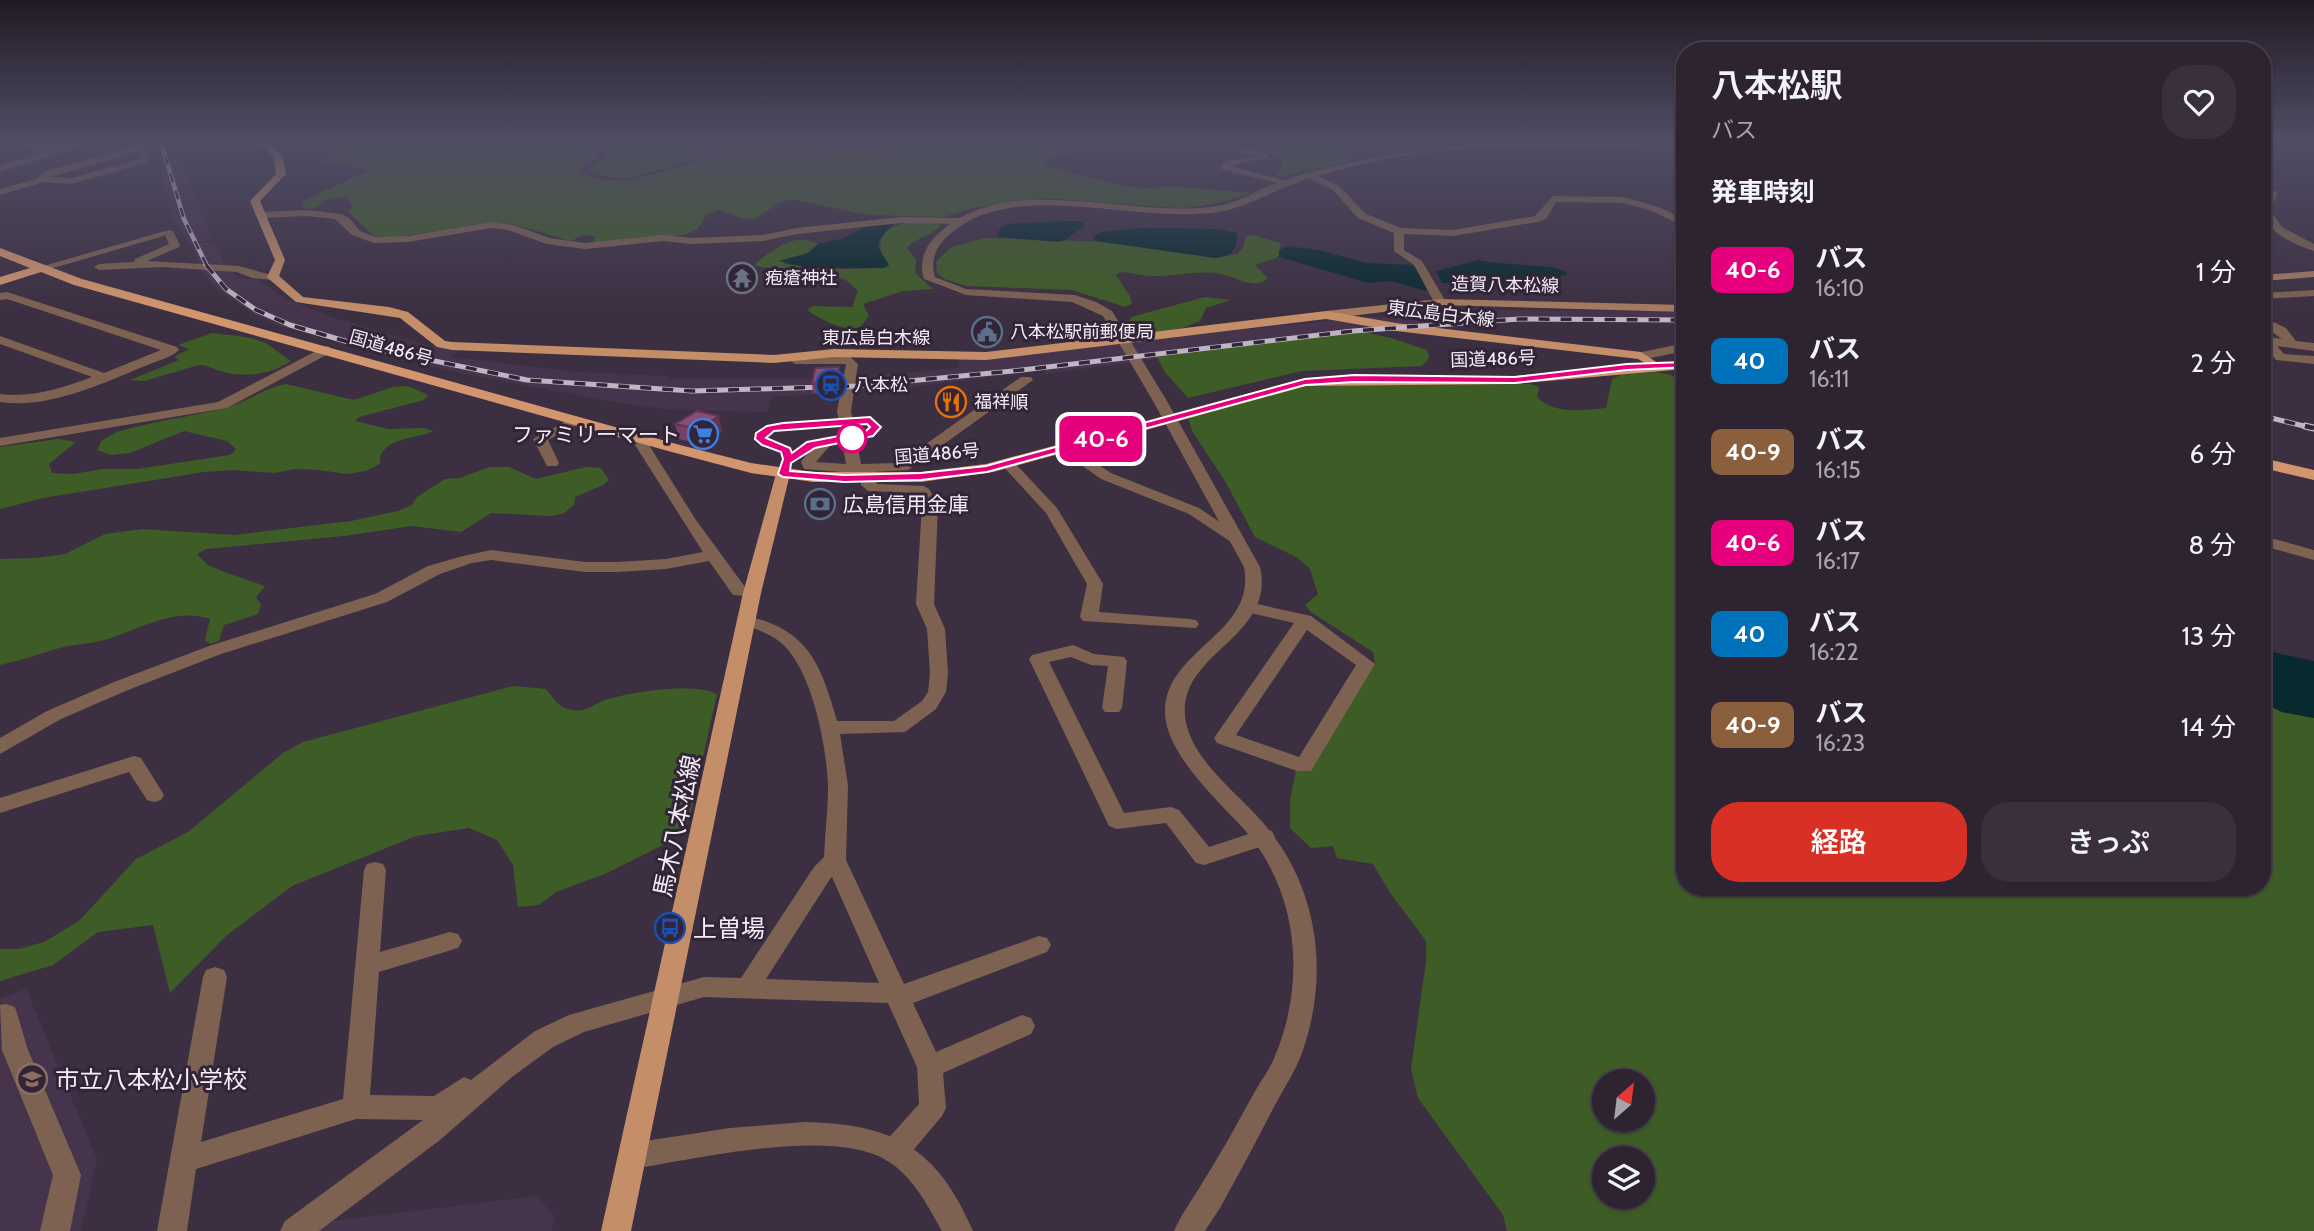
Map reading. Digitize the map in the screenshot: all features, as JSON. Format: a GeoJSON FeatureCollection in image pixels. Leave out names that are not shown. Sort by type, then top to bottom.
{"type":"FeatureCollection","features":[{"type":"Feature","properties":{"kind":"highway"},"geometry":{"type":"LineString","coordinates":[[0,252],[39,269]]}},
{"type":"Feature","properties":{"kind":"highway"},"geometry":{"type":"LineString","coordinates":[[0,281],[39,269]]}},
{"type":"Feature","properties":{"kind":"highway","name":"国道486号"},"geometry":{"type":"LineString","coordinates":[[39,269],[751,468],[859,471],[921,477],[1008,464],[1305,382],[1354,379],[1515,380],[1676,365]]}},
{"type":"Feature","properties":{"kind":"highway"},"geometry":{"type":"LineString","coordinates":[[2271,465],[2314,475]]}},
{"type":"Feature","properties":{"kind":"main road"},"geometry":{"type":"LineString","coordinates":[[259,196],[255,201],[280,260],[273,277]]}},
{"type":"Feature","properties":{"kind":"main road"},"geometry":{"type":"LineString","coordinates":[[2271,277],[2314,274]]}},
{"type":"Feature","properties":{"kind":"main road","name":"東広島白木線"},"geometry":{"type":"LineString","coordinates":[[273,277],[300,300],[404,315],[441,344],[452,346],[792,359],[834,354],[996,355],[1326,314],[1396,327],[1641,356],[1655,365]]}},
{"type":"Feature","properties":{"kind":"main road","name":"造賀八本松線"},"geometry":{"type":"LineString","coordinates":[[1326,314],[1440,302],[1676,309]]}},
{"type":"Feature","properties":{"kind":"main road","name":"馬木八本松線"},"geometry":{"type":"LineString","coordinates":[[616,1231],[752,593],[785,468]]}},
{"type":"Feature","properties":{"kind":"street"},"geometry":{"type":"LineString","coordinates":[[1189,1231],[1221,1181],[1290,1052],[1303,999],[1302,914],[1289,877],[1264,836],[1187,748],[1174,713],[1178,691],[1189,672],[1248,607],[1255,588],[1252,567],[1160,401],[1108,314],[1095,304],[1064,296],[966,292],[930,279],[925,267],[934,245],[947,229],[991,209],[1032,204],[1090,205],[1166,212],[1202,211],[1233,205],[1253,196]]}},
{"type":"Feature","properties":{"kind":"street"},"geometry":{"type":"LineString","coordinates":[[1344,196],[1362,216],[1399,231],[1453,233],[1537,219],[1542,217],[1553,199],[1588,203],[1603,198],[1632,203],[1676,217]]}},
{"type":"Feature","properties":{"kind":"street"},"geometry":{"type":"LineString","coordinates":[[260,215],[306,213],[337,216],[345,220],[356,233],[374,240],[408,239],[492,225],[510,228],[547,241],[585,246],[663,238],[692,241],[763,238],[797,231],[835,229],[901,219],[960,221]]}},
{"type":"Feature","properties":{"kind":"street"},"geometry":{"type":"LineString","coordinates":[[2271,220],[2278,229],[2314,248]]}},
{"type":"Feature","properties":{"kind":"street"},"geometry":{"type":"LineString","coordinates":[[1399,231],[1399,251],[1418,264],[1440,302]]}},
{"type":"Feature","properties":{"kind":"street"},"geometry":{"type":"LineString","coordinates":[[39,269],[169,233],[175,245],[133,265]]}},
{"type":"Feature","properties":{"kind":"street"},"geometry":{"type":"LineString","coordinates":[[99,267],[133,265],[239,269],[252,275],[273,277]]}},
{"type":"Feature","properties":{"kind":"street"},"geometry":{"type":"LineString","coordinates":[[2293,276],[2314,286]]}},
{"type":"Feature","properties":{"kind":"street"},"geometry":{"type":"LineString","coordinates":[[2271,296],[2314,293]]}},
{"type":"Feature","properties":{"kind":"street"},"geometry":{"type":"LineString","coordinates":[[0,297],[7,295],[173,350],[67,391],[10,402],[0,398]]}},
{"type":"Feature","properties":{"kind":"street"},"geometry":{"type":"LineString","coordinates":[[2271,325],[2282,331],[2291,343]]}},
{"type":"Feature","properties":{"kind":"street"},"geometry":{"type":"LineString","coordinates":[[0,340],[103,377]]}},
{"type":"Feature","properties":{"kind":"street"},"geometry":{"type":"LineString","coordinates":[[2271,341],[2314,346]]}},
{"type":"Feature","properties":{"kind":"street"},"geometry":{"type":"LineString","coordinates":[[2271,348],[2280,358],[2314,360]]}},
{"type":"Feature","properties":{"kind":"street"},"geometry":{"type":"LineString","coordinates":[[1641,356],[1676,349]]}},
{"type":"Feature","properties":{"kind":"street"},"geometry":{"type":"LineString","coordinates":[[0,442],[222,405],[326,350]]}},
{"type":"Feature","properties":{"kind":"street"},"geometry":{"type":"LineString","coordinates":[[792,359],[848,359],[852,364],[844,411],[859,471],[873,488],[919,489],[924,492],[930,505],[925,604],[936,629],[939,673],[937,692],[929,705],[898,727],[829,729]]}},
{"type":"Feature","properties":{"kind":"street"},"geometry":{"type":"LineString","coordinates":[[827,441],[808,462],[809,466],[859,471],[903,467],[1026,380]]}},
{"type":"Feature","properties":{"kind":"street"},"geometry":{"type":"LineString","coordinates":[[552,463],[540,439],[576,420]]}},
{"type":"Feature","properties":{"kind":"street"},"geometry":{"type":"LineString","coordinates":[[646,440],[642,445],[673,497],[713,555],[739,591],[752,593]]}},
{"type":"Feature","properties":{"kind":"street"},"geometry":{"type":"LineString","coordinates":[[1068,449],[1106,476],[1194,512],[1237,539]]}},
{"type":"Feature","properties":{"kind":"street"},"geometry":{"type":"LineString","coordinates":[[1008,464],[1052,511],[1095,584],[1089,617],[1190,624]]}},
{"type":"Feature","properties":{"kind":"street"},"geometry":{"type":"LineString","coordinates":[[2271,543],[2314,555]]}},
{"type":"Feature","properties":{"kind":"street"},"geometry":{"type":"LineString","coordinates":[[0,747],[54,715],[121,686],[215,650],[381,598],[433,570],[469,559],[491,555],[584,567],[617,567],[666,564],[713,555]]}},
{"type":"Feature","properties":{"kind":"street"},"geometry":{"type":"LineString","coordinates":[[1248,607],[1305,620],[1366,664],[1304,766],[1224,738],[1305,620]]}},
{"type":"Feature","properties":{"kind":"street"},"geometry":{"type":"LineString","coordinates":[[747,621],[764,625],[788,639],[814,674],[829,729],[838,786],[835,860],[930,1067],[933,1108],[895,1151]]}},
{"type":"Feature","properties":{"kind":"street"},"geometry":{"type":"LineString","coordinates":[[1112,708],[1118,661],[1091,659],[1073,650],[1038,659],[1117,821],[1171,815],[1205,857],[1264,836]]}},
{"type":"Feature","properties":{"kind":"street"},"geometry":{"type":"LineString","coordinates":[[0,806],[134,763],[154,795]]}},
{"type":"Feature","properties":{"kind":"street"},"geometry":{"type":"LineString","coordinates":[[747,989],[822,873],[835,860]]}},
{"type":"Feature","properties":{"kind":"street"},"geometry":{"type":"LineString","coordinates":[[356,1107],[375,870]]}},
{"type":"Feature","properties":{"kind":"street"},"geometry":{"type":"LineString","coordinates":[[367,966],[450,941]]}},
{"type":"Feature","properties":{"kind":"street"},"geometry":{"type":"LineString","coordinates":[[295,1231],[430,1131],[503,1069],[544,1039],[578,1023],[704,987],[909,994],[1039,945]]}},
{"type":"Feature","properties":{"kind":"street"},"geometry":{"type":"LineString","coordinates":[[172,1231],[215,977]]}},
{"type":"Feature","properties":{"kind":"street"},"geometry":{"type":"LineString","coordinates":[[0,1016],[6,1014],[15,1051],[67,1175],[55,1231]]}},
{"type":"Feature","properties":{"kind":"street"},"geometry":{"type":"LineString","coordinates":[[930,1067],[1022,1026]]}},
{"type":"Feature","properties":{"kind":"street"},"geometry":{"type":"LineString","coordinates":[[184,1160],[356,1107],[438,1108],[478,1079],[503,1069]]}},
{"type":"Feature","properties":{"kind":"street"},"geometry":{"type":"LineString","coordinates":[[632,1156],[812,1133],[866,1138],[895,1151],[922,1174],[958,1231]]}},
{"type":"Feature","properties":{"kind":"shaded area"},"geometry":{"type":"Polygon","coordinates":[[[166,196],[195,196],[212,239],[189,244],[170,212],[166,196]]]}},
{"type":"Feature","properties":{"kind":"shaded area"},"geometry":{"type":"Polygon","coordinates":[[[1081,221],[1085,225],[1059,242],[999,237],[997,234],[1002,226],[1007,224],[1081,221]]]}},
{"type":"Feature","properties":{"kind":"shaded area"},"geometry":{"type":"Polygon","coordinates":[[[894,223],[880,239],[878,247],[889,265],[884,268],[807,268],[779,261],[808,253],[818,244],[841,239],[871,224],[894,223]]]}},
{"type":"Feature","properties":{"kind":"shaded area"},"geometry":{"type":"Polygon","coordinates":[[[1145,228],[1218,229],[1237,233],[1237,239],[1232,251],[1226,256],[1215,258],[1095,241],[1093,237],[1101,232],[1145,228]]]}},
{"type":"Feature","properties":{"kind":"shaded area"},"geometry":{"type":"Polygon","coordinates":[[[213,241],[227,267],[239,279],[257,279],[283,298],[340,320],[432,346],[459,350],[452,357],[577,372],[667,376],[666,379],[807,379],[918,372],[960,367],[958,359],[1356,318],[1479,310],[1659,311],[1676,312],[1676,322],[1538,318],[1359,331],[1046,374],[1043,370],[888,390],[771,397],[767,412],[673,410],[620,403],[455,372],[280,326],[255,315],[212,285],[203,272],[192,245],[213,241]]]}},
{"type":"Feature","properties":{"kind":"shaded area"},"geometry":{"type":"Polygon","coordinates":[[[1288,246],[1318,250],[1368,263],[1412,265],[1420,272],[1427,291],[1391,281],[1369,283],[1279,257],[1279,250],[1288,246]]]}},
{"type":"Feature","properties":{"kind":"shaded area"},"geometry":{"type":"Polygon","coordinates":[[[1478,260],[1550,267],[1567,272],[1566,275],[1516,286],[1442,283],[1436,271],[1478,260]]]}},
{"type":"Feature","properties":{"kind":"shaded area"},"geometry":{"type":"Polygon","coordinates":[[[2271,652],[2314,661],[2314,718],[2282,712],[2271,707],[2271,652]]]}},
{"type":"Feature","properties":{"kind":"shaded area","name":"市立八本松小学校"},"geometry":{"type":"Polygon","coordinates":[[[26,989],[97,1159],[81,1231],[0,1231],[0,999],[26,989]]]}},
{"type":"Feature","properties":{"kind":"shaded area"},"geometry":{"type":"Polygon","coordinates":[[[537,1196],[555,1217],[551,1231],[316,1231],[331,1221],[537,1196]]]}},
{"type":"Feature","properties":{"kind":"green space"},"geometry":{"type":"Polygon","coordinates":[[[312,196],[1240,196],[1215,204],[1178,208],[1045,198],[973,208],[944,217],[868,215],[791,199],[777,204],[755,219],[741,218],[720,210],[707,214],[697,230],[683,235],[615,242],[593,242],[596,236],[583,235],[571,241],[513,224],[491,223],[389,238],[374,236],[348,212],[353,205],[344,197],[323,201],[314,208],[303,208],[303,203],[312,196]]]}},
{"type":"Feature","properties":{"kind":"green space"},"geometry":{"type":"Polygon","coordinates":[[[912,221],[942,224],[907,248],[916,260],[915,273],[933,289],[903,291],[863,304],[869,316],[857,328],[834,325],[807,310],[813,306],[852,307],[858,291],[845,279],[755,264],[784,244],[801,240],[818,244],[808,253],[783,264],[841,269],[884,268],[881,248],[883,235],[892,228],[912,221]]]}},
{"type":"Feature","properties":{"kind":"green space"},"geometry":{"type":"Polygon","coordinates":[[[1252,235],[1281,243],[1279,257],[1255,265],[1268,278],[1263,282],[1245,282],[1213,273],[1155,276],[1121,272],[1116,275],[1130,296],[1132,304],[1125,307],[1072,290],[967,286],[944,279],[937,273],[936,262],[951,247],[985,238],[1113,242],[1215,258],[1237,254],[1242,250],[1246,236],[1252,235]]]}},
{"type":"Feature","properties":{"kind":"green space"},"geometry":{"type":"Polygon","coordinates":[[[1205,297],[1231,300],[1206,308],[1200,321],[1182,328],[1138,334],[1129,322],[1131,317],[1205,297]]]}},
{"type":"Feature","properties":{"kind":"green space"},"geometry":{"type":"Polygon","coordinates":[[[1359,331],[1427,350],[1429,358],[1422,366],[1302,371],[1188,398],[1164,371],[1157,357],[1359,331]]]}},
{"type":"Feature","properties":{"kind":"green space"},"geometry":{"type":"Polygon","coordinates":[[[212,333],[257,340],[291,361],[257,374],[239,375],[199,365],[144,381],[130,380],[179,360],[174,357],[189,349],[178,345],[212,333]]]}},
{"type":"Feature","properties":{"kind":"green space"},"geometry":{"type":"Polygon","coordinates":[[[1655,372],[1671,375],[1676,379],[1676,896],[2271,896],[2271,707],[2282,712],[2314,718],[2314,1231],[1507,1231],[1503,1215],[1418,1098],[1411,1069],[1426,961],[1426,941],[1391,894],[1373,864],[1337,858],[1333,846],[1311,848],[1290,828],[1290,800],[1297,765],[1356,681],[1375,665],[1373,652],[1311,612],[1305,605],[1318,594],[1310,569],[1298,558],[1255,537],[1225,481],[1192,431],[1188,417],[1296,387],[1323,383],[1530,384],[1539,387],[1537,397],[1552,407],[1569,410],[1606,408],[1612,379],[1621,375],[1655,372]]]}},
{"type":"Feature","properties":{"kind":"green space"},"geometry":{"type":"Polygon","coordinates":[[[286,384],[354,400],[393,387],[408,386],[428,395],[424,400],[359,417],[355,421],[388,429],[424,428],[433,431],[391,444],[381,455],[380,464],[366,471],[347,474],[295,469],[275,473],[233,470],[204,472],[43,498],[0,509],[0,447],[58,439],[76,442],[49,464],[52,473],[73,474],[103,469],[137,469],[230,455],[236,449],[227,441],[184,431],[130,453],[111,455],[97,450],[102,440],[117,432],[225,408],[286,384]]]}},
{"type":"Feature","properties":{"kind":"green space"},"geometry":{"type":"Polygon","coordinates":[[[489,467],[509,467],[536,479],[586,467],[601,468],[609,480],[575,497],[574,505],[564,513],[552,516],[491,513],[461,532],[412,526],[344,536],[206,549],[197,554],[208,565],[265,586],[256,597],[261,605],[258,614],[224,625],[219,641],[210,644],[205,640],[210,619],[182,616],[168,618],[100,641],[63,647],[0,665],[0,559],[65,554],[105,534],[142,529],[234,535],[351,521],[398,511],[412,505],[417,497],[445,479],[460,478],[489,467]]]}},
{"type":"Feature","properties":{"kind":"green space"},"geometry":{"type":"Polygon","coordinates":[[[513,686],[546,689],[562,707],[577,711],[605,700],[645,691],[693,689],[717,694],[689,820],[667,843],[605,874],[556,892],[539,905],[518,907],[513,865],[497,840],[469,828],[416,836],[292,886],[226,936],[170,993],[153,925],[98,932],[53,965],[0,981],[0,949],[19,949],[44,942],[79,921],[136,859],[188,832],[283,753],[303,742],[513,686]]]}},
{"type":"Feature","properties":{"kind":"building"},"geometry":{"type":"Polygon","coordinates":[[[839,367],[836,382],[812,384],[815,368],[839,367]]]}},
{"type":"Feature","properties":{"kind":"building"},"geometry":{"type":"Polygon","coordinates":[[[697,411],[719,416],[698,429],[675,424],[697,411]]]}},
{"type":"Feature","properties":{"kind":"railway"},"geometry":{"type":"LineString","coordinates":[[177,196],[184,219],[207,266]]}},
{"type":"Feature","properties":{"kind":"railway"},"geometry":{"type":"LineString","coordinates":[[206,265],[226,289],[256,310],[290,325],[362,346],[527,380],[692,391],[857,386],[1022,370],[1353,331],[1519,319],[1676,320]]}},
{"type":"Feature","properties":{"kind":"railway"},"geometry":{"type":"LineString","coordinates":[[2271,418],[2312,428]]}},
{"type":"Feature","properties":{"kind":"railway"},"geometry":{"type":"LineString","coordinates":[[2305,426],[2314,428]]}},
{"type":"Feature","properties":{"kind":"bus line","name":"40-6"},"geometry":{"type":"LineString","coordinates":[[787,456],[786,451],[765,443],[760,439],[760,435],[771,428],[783,426],[870,421],[876,427],[869,434],[811,445],[786,462],[783,474],[844,479],[921,477],[987,469],[1068,449],[1247,396],[1305,382],[1354,379],[1515,380],[1627,367],[1676,365]]}},
{"type":"Feature","properties":{"kind":"place","name":"疱瘡神社"},"geometry":{"type":"Point","coordinates":[742,278]}},
{"type":"Feature","properties":{"kind":"place","name":"八本松駅前郵便局"},"geometry":{"type":"Point","coordinates":[987,332]}},
{"type":"Feature","properties":{"kind":"place","name":"八本松"},"geometry":{"type":"Point","coordinates":[831,385]}},
{"type":"Feature","properties":{"kind":"place","name":"福祥順"},"geometry":{"type":"Point","coordinates":[951,402]}},
{"type":"Feature","properties":{"kind":"place","name":"ファミリーマート"},"geometry":{"type":"Point","coordinates":[703,434]}},
{"type":"Feature","properties":{"kind":"place","name":"広島信用金庫"},"geometry":{"type":"Point","coordinates":[820,504]}},
{"type":"Feature","properties":{"kind":"place","name":"上曽場"},"geometry":{"type":"Point","coordinates":[670,928]}},
{"type":"Feature","properties":{"kind":"place","name":"市立八本松小学校"},"geometry":{"type":"Point","coordinates":[32,1079]}}]}
